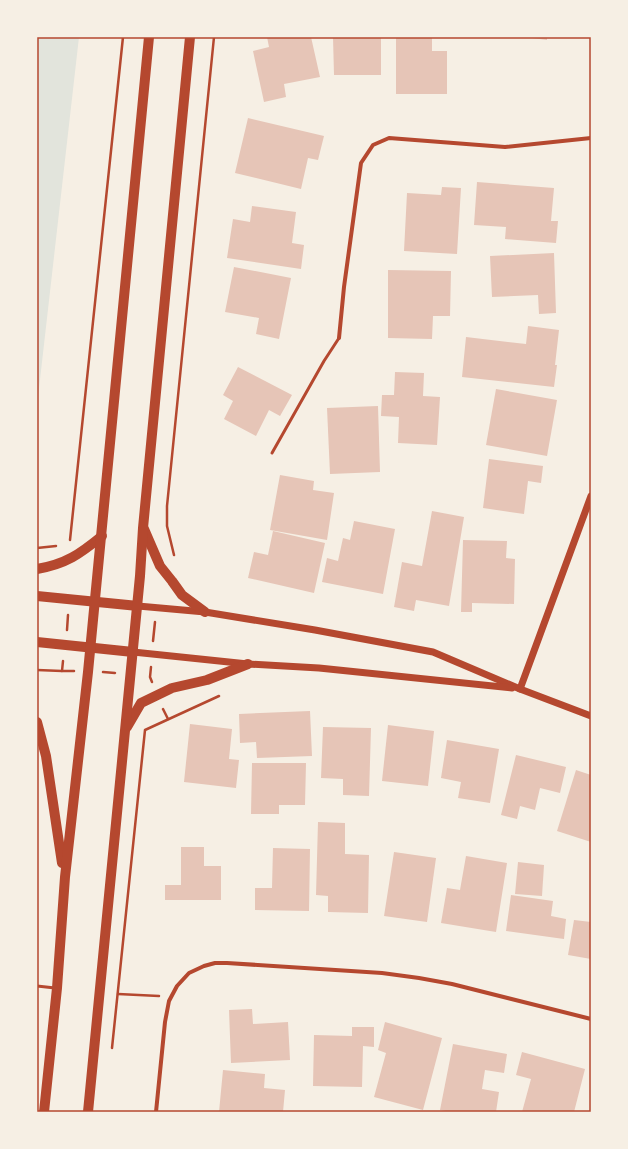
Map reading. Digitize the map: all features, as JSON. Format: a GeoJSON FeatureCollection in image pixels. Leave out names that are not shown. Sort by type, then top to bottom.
{"type":"FeatureCollection","features":[{"type":"Feature","properties":{"kind":"main road"},"geometry":{"type":"LineString","coordinates":[[44,1112],[57,988],[65,877],[96,601],[149,37]]}},
{"type":"Feature","properties":{"kind":"main road"},"geometry":{"type":"LineString","coordinates":[[88,1112],[138,606],[143,528],[190,37]]}},
{"type":"Feature","properties":{"kind":"main road"},"geometry":{"type":"LineString","coordinates":[[143,528],[160,566],[182,595],[206,612]]}},
{"type":"Feature","properties":{"kind":"main road"},"geometry":{"type":"LineString","coordinates":[[37,569],[70,560],[86,550],[102,536]]}},
{"type":"Feature","properties":{"kind":"main road"},"geometry":{"type":"LineString","coordinates":[[37,596],[138,606]]}},
{"type":"Feature","properties":{"kind":"main road"},"geometry":{"type":"LineString","coordinates":[[37,642],[133,652]]}},
{"type":"Feature","properties":{"kind":"main road"},"geometry":{"type":"LineString","coordinates":[[125,731],[141,703],[172,688],[207,680],[248,664]]}},
{"type":"Feature","properties":{"kind":"main road"},"geometry":{"type":"LineString","coordinates":[[37,722],[46,756],[65,877]]}},
{"type":"Feature","properties":{"kind":"street"},"geometry":{"type":"LineString","coordinates":[[339,338],[344,287],[361,163],[373,145],[389,138],[505,147],[591,138]]}},
{"type":"Feature","properties":{"kind":"street"},"geometry":{"type":"LineString","coordinates":[[520,689],[591,496]]}},
{"type":"Feature","properties":{"kind":"street"},"geometry":{"type":"LineString","coordinates":[[138,606],[206,612],[433,652],[520,689],[591,716]]}},
{"type":"Feature","properties":{"kind":"street"},"geometry":{"type":"LineString","coordinates":[[133,652],[248,664],[319,668],[520,689]]}},
{"type":"Feature","properties":{"kind":"street"},"geometry":{"type":"LineString","coordinates":[[156,1112],[165,1022],[169,1001],[177,986],[189,973],[215,963],[382,973],[419,978],[452,984],[591,1019]]}},
{"type":"Feature","properties":{"kind":"lane"},"geometry":{"type":"LineString","coordinates":[[272,454],[324,361],[339,338]]}},
{"type":"Feature","properties":{"kind":"lane"},"geometry":{"type":"LineString","coordinates":[[37,986],[57,988]]}},
{"type":"Feature","properties":{"kind":"path"},"geometry":{"type":"LineString","coordinates":[[70,560],[69,544],[123,37]]}},
{"type":"Feature","properties":{"kind":"path"},"geometry":{"type":"LineString","coordinates":[[167,526],[166,506],[214,37]]}},
{"type":"Feature","properties":{"kind":"path"},"geometry":{"type":"LineString","coordinates":[[37,548],[69,544]]}},
{"type":"Feature","properties":{"kind":"path"},"geometry":{"type":"LineString","coordinates":[[62,671],[70,599]]}},
{"type":"Feature","properties":{"kind":"path"},"geometry":{"type":"LineString","coordinates":[[37,670],[110,672],[150,677]]}},
{"type":"Feature","properties":{"kind":"path"},"geometry":{"type":"LineString","coordinates":[[112,1049],[145,730],[219,696]]}},
{"type":"Feature","properties":{"kind":"path"},"geometry":{"type":"LineString","coordinates":[[118,994],[171,997]]}},
{"type":"Feature","properties":{"kind":"shaded area"},"geometry":{"type":"Polygon","coordinates":[[[37,37],[79,37],[37,406],[37,37]]]}},
{"type":"Feature","properties":{"kind":"building"},"geometry":{"type":"Polygon","coordinates":[[[267,37],[311,37],[320,77],[284,84],[286,97],[264,102],[253,51],[269,47],[267,37]]]}},
{"type":"Feature","properties":{"kind":"building"},"geometry":{"type":"Polygon","coordinates":[[[333,37],[381,37],[381,75],[334,75],[333,37]]]}},
{"type":"Feature","properties":{"kind":"building"},"geometry":{"type":"Polygon","coordinates":[[[396,37],[432,37],[432,51],[447,51],[447,94],[396,94],[396,37]]]}},
{"type":"Feature","properties":{"kind":"building"},"geometry":{"type":"Polygon","coordinates":[[[547,37],[547,40],[532,38],[547,37]]]}},
{"type":"Feature","properties":{"kind":"building"},"geometry":{"type":"Polygon","coordinates":[[[248,118],[324,136],[318,160],[308,158],[301,189],[235,173],[248,118]]]}},
{"type":"Feature","properties":{"kind":"building"},"geometry":{"type":"Polygon","coordinates":[[[477,182],[554,188],[551,221],[558,221],[556,243],[505,239],[506,227],[474,225],[477,182]]]}},
{"type":"Feature","properties":{"kind":"building"},"geometry":{"type":"Polygon","coordinates":[[[442,187],[461,188],[457,254],[404,251],[407,193],[441,195],[442,187]]]}},
{"type":"Feature","properties":{"kind":"building"},"geometry":{"type":"Polygon","coordinates":[[[252,206],[296,212],[292,243],[304,245],[301,269],[227,258],[233,219],[250,222],[252,206]]]}},
{"type":"Feature","properties":{"kind":"building"},"geometry":{"type":"Polygon","coordinates":[[[554,253],[556,313],[539,314],[538,295],[492,297],[490,256],[554,253]]]}},
{"type":"Feature","properties":{"kind":"building"},"geometry":{"type":"Polygon","coordinates":[[[234,267],[291,278],[279,339],[256,334],[259,318],[225,312],[234,267]]]}},
{"type":"Feature","properties":{"kind":"building"},"geometry":{"type":"Polygon","coordinates":[[[388,270],[451,271],[450,316],[433,316],[432,339],[388,338],[388,270]]]}},
{"type":"Feature","properties":{"kind":"building"},"geometry":{"type":"Polygon","coordinates":[[[528,326],[559,330],[554,387],[462,377],[466,337],[526,344],[528,326]]]}},
{"type":"Feature","properties":{"kind":"building"},"geometry":{"type":"Polygon","coordinates":[[[238,367],[292,395],[280,416],[269,410],[256,436],[224,419],[233,401],[223,395],[238,367]]]}},
{"type":"Feature","properties":{"kind":"building"},"geometry":{"type":"Polygon","coordinates":[[[395,372],[424,373],[423,396],[440,397],[437,445],[398,443],[399,417],[381,416],[382,395],[394,395],[395,372]]]}},
{"type":"Feature","properties":{"kind":"building"},"geometry":{"type":"Polygon","coordinates":[[[496,389],[557,400],[547,456],[486,445],[496,389]]]}},
{"type":"Feature","properties":{"kind":"building"},"geometry":{"type":"Polygon","coordinates":[[[378,406],[380,472],[330,474],[327,408],[378,406]]]}},
{"type":"Feature","properties":{"kind":"building"},"geometry":{"type":"Polygon","coordinates":[[[489,459],[543,466],[541,483],[528,481],[524,514],[483,508],[489,459]]]}},
{"type":"Feature","properties":{"kind":"building"},"geometry":{"type":"Polygon","coordinates":[[[280,475],[314,481],[313,490],[334,493],[327,540],[270,530],[280,475]]]}},
{"type":"Feature","properties":{"kind":"building"},"geometry":{"type":"Polygon","coordinates":[[[432,511],[464,517],[449,606],[416,600],[414,611],[394,607],[402,562],[422,566],[432,511]]]}},
{"type":"Feature","properties":{"kind":"building"},"geometry":{"type":"Polygon","coordinates":[[[354,521],[395,529],[383,594],[322,582],[327,558],[338,561],[343,538],[350,540],[354,521]]]}},
{"type":"Feature","properties":{"kind":"building"},"geometry":{"type":"Polygon","coordinates":[[[273,531],[325,543],[314,593],[248,578],[254,552],[268,555],[273,531]]]}},
{"type":"Feature","properties":{"kind":"building"},"geometry":{"type":"Polygon","coordinates":[[[463,540],[507,541],[506,558],[515,559],[514,604],[472,603],[472,612],[461,612],[463,540]]]}},
{"type":"Feature","properties":{"kind":"building"},"geometry":{"type":"Polygon","coordinates":[[[310,711],[312,756],[257,758],[256,742],[240,743],[239,714],[310,711]]]}},
{"type":"Feature","properties":{"kind":"building"},"geometry":{"type":"Polygon","coordinates":[[[190,724],[232,729],[229,759],[239,760],[236,788],[184,782],[190,724]]]}},
{"type":"Feature","properties":{"kind":"building"},"geometry":{"type":"Polygon","coordinates":[[[388,725],[434,731],[428,786],[382,781],[388,725]]]}},
{"type":"Feature","properties":{"kind":"building"},"geometry":{"type":"Polygon","coordinates":[[[323,727],[371,728],[369,796],[343,795],[343,779],[321,778],[323,727]]]}},
{"type":"Feature","properties":{"kind":"building"},"geometry":{"type":"Polygon","coordinates":[[[447,740],[499,749],[490,803],[458,798],[461,782],[441,778],[447,740]]]}},
{"type":"Feature","properties":{"kind":"building"},"geometry":{"type":"Polygon","coordinates":[[[516,755],[566,767],[560,793],[540,788],[535,810],[520,806],[517,819],[501,815],[516,755]]]}},
{"type":"Feature","properties":{"kind":"building"},"geometry":{"type":"Polygon","coordinates":[[[252,763],[306,763],[305,805],[279,805],[279,814],[251,814],[252,763]]]}},
{"type":"Feature","properties":{"kind":"building"},"geometry":{"type":"Polygon","coordinates":[[[576,770],[591,775],[591,842],[557,831],[576,770]]]}},
{"type":"Feature","properties":{"kind":"building"},"geometry":{"type":"Polygon","coordinates":[[[318,822],[345,823],[345,854],[369,855],[368,913],[328,912],[328,896],[316,895],[318,822]]]}},
{"type":"Feature","properties":{"kind":"building"},"geometry":{"type":"Polygon","coordinates":[[[181,847],[204,847],[204,866],[221,866],[221,900],[165,900],[165,885],[181,885],[181,847]]]}},
{"type":"Feature","properties":{"kind":"building"},"geometry":{"type":"Polygon","coordinates":[[[273,848],[310,849],[309,911],[255,910],[255,888],[272,888],[273,848]]]}},
{"type":"Feature","properties":{"kind":"building"},"geometry":{"type":"Polygon","coordinates":[[[394,852],[436,858],[427,922],[384,916],[394,852]]]}},
{"type":"Feature","properties":{"kind":"building"},"geometry":{"type":"Polygon","coordinates":[[[466,856],[507,863],[496,932],[441,923],[447,888],[460,890],[466,856]]]}},
{"type":"Feature","properties":{"kind":"building"},"geometry":{"type":"Polygon","coordinates":[[[518,862],[544,865],[542,896],[515,894],[518,862]]]}},
{"type":"Feature","properties":{"kind":"building"},"geometry":{"type":"Polygon","coordinates":[[[511,895],[553,901],[551,916],[566,919],[564,939],[506,931],[511,895]]]}},
{"type":"Feature","properties":{"kind":"building"},"geometry":{"type":"Polygon","coordinates":[[[574,920],[591,922],[591,959],[568,955],[574,920]]]}},
{"type":"Feature","properties":{"kind":"building"},"geometry":{"type":"Polygon","coordinates":[[[252,1009],[253,1024],[288,1022],[290,1060],[231,1063],[229,1010],[252,1009]]]}},
{"type":"Feature","properties":{"kind":"building"},"geometry":{"type":"Polygon","coordinates":[[[385,1022],[442,1038],[423,1110],[374,1097],[386,1053],[378,1050],[385,1022]]]}},
{"type":"Feature","properties":{"kind":"building"},"geometry":{"type":"Polygon","coordinates":[[[352,1027],[374,1027],[374,1047],[363,1046],[362,1087],[313,1086],[314,1035],[352,1036],[352,1027]]]}},
{"type":"Feature","properties":{"kind":"building"},"geometry":{"type":"Polygon","coordinates":[[[453,1044],[507,1054],[504,1073],[485,1070],[482,1089],[499,1092],[496,1112],[452,1112],[440,1110],[453,1044]]]}},
{"type":"Feature","properties":{"kind":"building"},"geometry":{"type":"Polygon","coordinates":[[[522,1052],[585,1069],[574,1112],[522,1112],[531,1079],[516,1075],[522,1052]]]}},
{"type":"Feature","properties":{"kind":"building"},"geometry":{"type":"Polygon","coordinates":[[[223,1070],[265,1074],[264,1088],[285,1090],[283,1112],[219,1112],[223,1070]]]}}]}
